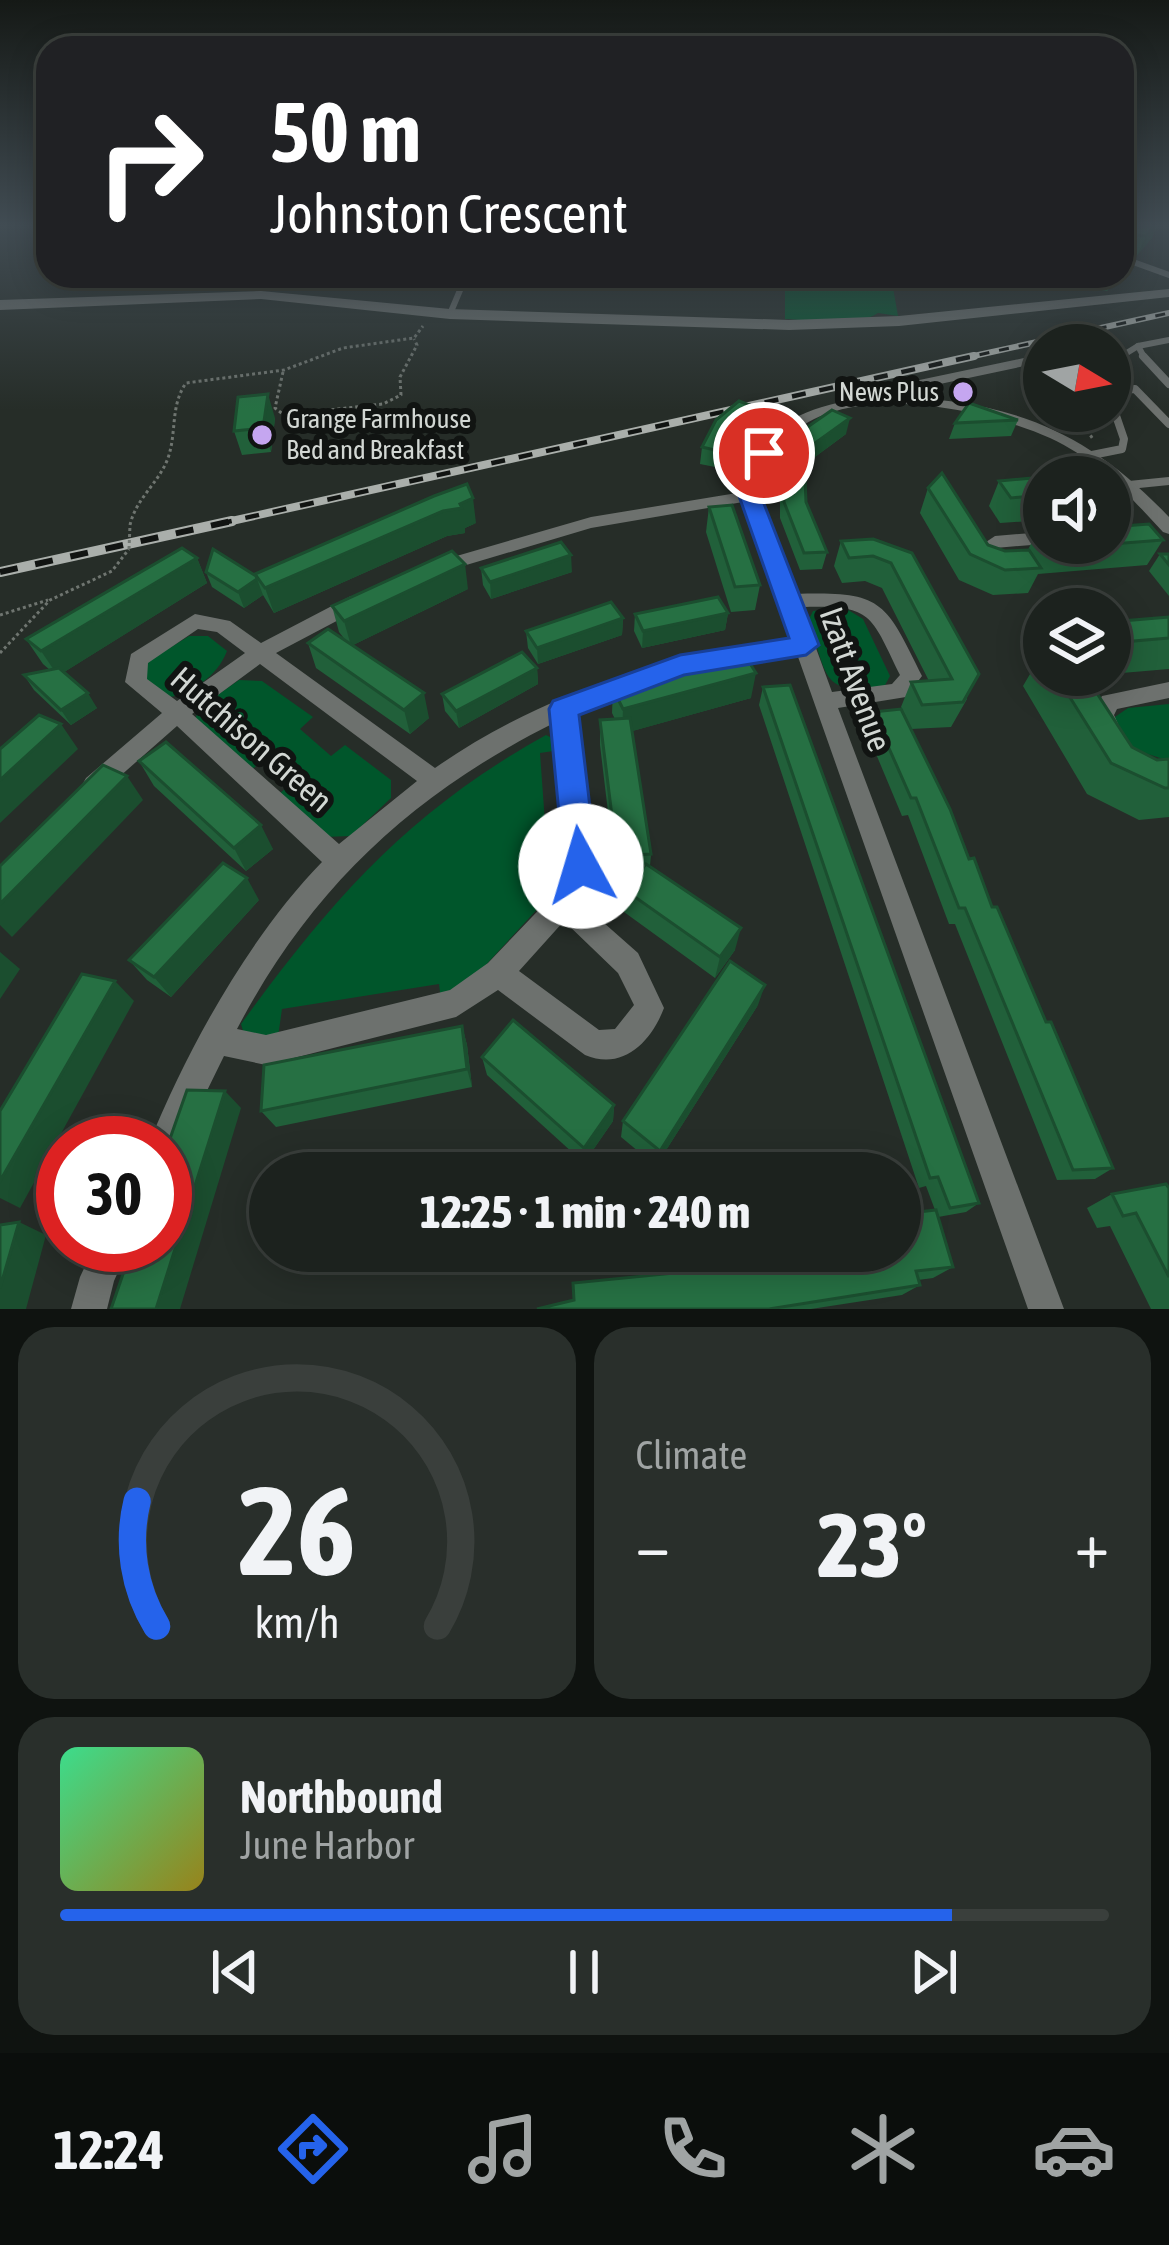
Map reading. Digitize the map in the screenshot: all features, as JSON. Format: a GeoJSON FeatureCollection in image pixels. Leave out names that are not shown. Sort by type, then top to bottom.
{"type":"FeatureCollection","features":[{"type":"Feature","properties":{"kind":"street"},"geometry":{"type":"LineString","coordinates":[[0,305],[261,295],[450,314],[841,325],[1169,293]]}},
{"type":"Feature","properties":{"kind":"street"},"geometry":{"type":"LineString","coordinates":[[410,577],[529,535],[653,507],[750,496],[753,473],[780,434],[824,410],[908,400],[989,411],[1101,454]]}},
{"type":"Feature","properties":{"kind":"street"},"geometry":{"type":"LineString","coordinates":[[1131,488],[1162,529]]}},
{"type":"Feature","properties":{"kind":"street","name":"Izatt Avenue"},"geometry":{"type":"LineString","coordinates":[[750,496],[1046,1309]]}},
{"type":"Feature","properties":{"kind":"street"},"geometry":{"type":"LineString","coordinates":[[996,542],[1023,540]]}},
{"type":"Feature","properties":{"kind":"street"},"geometry":{"type":"LineString","coordinates":[[76,800],[177,713],[261,652],[371,594]]}},
{"type":"Feature","properties":{"kind":"street"},"geometry":{"type":"LineString","coordinates":[[789,601],[857,598],[880,613],[911,676],[898,692],[826,701]]}},
{"type":"Feature","properties":{"kind":"street","name":"Hutchison Green"},"geometry":{"type":"LineString","coordinates":[[338,860],[177,713],[136,682],[138,659],[195,621],[223,626],[433,779]]}},
{"type":"Feature","properties":{"kind":"street"},"geometry":{"type":"LineString","coordinates":[[179,1116],[272,942],[338,860],[433,779],[564,709],[680,665],[806,645]]}},
{"type":"Feature","properties":{"kind":"street"},"geometry":{"type":"LineString","coordinates":[[1129,752],[1103,715],[1110,701],[1169,690]]}},
{"type":"Feature","properties":{"kind":"street"},"geometry":{"type":"LineString","coordinates":[[217,1040],[266,1050],[287,1045],[456,1003],[498,973],[563,903],[581,866],[564,709]]}},
{"type":"Feature","properties":{"kind":"street"},"geometry":{"type":"LineString","coordinates":[[498,973],[595,1046],[622,1044],[650,1008],[628,963],[563,903]]}},
{"type":"Feature","properties":{"kind":"street"},"geometry":{"type":"LineString","coordinates":[[89,1309],[100,1272]]}},
{"type":"Feature","properties":{"kind":"lane"},"geometry":{"type":"LineString","coordinates":[[450,314],[461,288]]}},
{"type":"Feature","properties":{"kind":"lane"},"geometry":{"type":"LineString","coordinates":[[1131,350],[1166,344]]}},
{"type":"Feature","properties":{"kind":"lane"},"geometry":{"type":"LineString","coordinates":[[1138,346],[1169,384]]}},
{"type":"Feature","properties":{"kind":"lane"},"geometry":{"type":"LineString","coordinates":[[908,400],[902,394],[906,387],[1023,362]]}},
{"type":"Feature","properties":{"kind":"lane"},"geometry":{"type":"LineString","coordinates":[[1131,390],[1169,424]]}},
{"type":"Feature","properties":{"kind":"lane"},"geometry":{"type":"LineString","coordinates":[[1101,454],[1122,449],[1122,432]]}},
{"type":"Feature","properties":{"kind":"lane"},"geometry":{"type":"LineString","coordinates":[[1131,485],[1169,481]]}},
{"type":"Feature","properties":{"kind":"path"},"geometry":{"type":"LineString","coordinates":[[0,615],[50,600],[112,571],[129,549],[133,511],[170,452],[181,388],[200,378],[284,370],[343,348],[414,338],[431,312]]}},
{"type":"Feature","properties":{"kind":"path"},"geometry":{"type":"LineString","coordinates":[[284,370],[275,408],[284,415],[383,404],[401,395],[400,377],[417,345],[414,338]]}},
{"type":"Feature","properties":{"kind":"path"},"geometry":{"type":"LineString","coordinates":[[1088,432],[1101,454]]}},
{"type":"Feature","properties":{"kind":"path"},"geometry":{"type":"LineString","coordinates":[[0,653],[50,600]]}},
{"type":"Feature","properties":{"kind":"green space"},"geometry":{"type":"Polygon","coordinates":[[[785,288],[893,288],[898,316],[878,313],[845,322],[785,319],[785,288]]]}},
{"type":"Feature","properties":{"kind":"green space"},"geometry":{"type":"Polygon","coordinates":[[[845,608],[863,619],[890,676],[884,687],[848,688],[837,684],[824,668],[808,621],[813,611],[845,608]]]}},
{"type":"Feature","properties":{"kind":"green space"},"geometry":{"type":"Polygon","coordinates":[[[189,636],[208,636],[227,651],[202,683],[165,698],[142,680],[144,664],[189,636]]]}},
{"type":"Feature","properties":{"kind":"green space"},"geometry":{"type":"Polygon","coordinates":[[[239,680],[262,681],[313,717],[300,729],[331,756],[345,745],[391,780],[391,798],[351,836],[324,837],[278,795],[288,786],[261,762],[250,771],[194,722],[200,707],[239,680]]]}},
{"type":"Feature","properties":{"kind":"green space"},"geometry":{"type":"Polygon","coordinates":[[[1169,704],[1169,761],[1130,748],[1112,719],[1128,708],[1169,704]]]}},
{"type":"Feature","properties":{"kind":"green space"},"geometry":{"type":"Polygon","coordinates":[[[546,735],[556,740],[560,750],[540,753],[548,864],[568,863],[567,877],[458,995],[441,1000],[439,984],[282,1009],[278,1037],[246,1041],[241,1024],[308,937],[376,861],[453,795],[546,735]]]}},
{"type":"Feature","properties":{"kind":"building"},"geometry":{"type":"Polygon","coordinates":[[[268,394],[263,428],[234,431],[238,397],[268,394]]]}},
{"type":"Feature","properties":{"kind":"building"},"geometry":{"type":"Polygon","coordinates":[[[739,401],[757,408],[735,428],[723,452],[702,447],[716,420],[739,401]]]}},
{"type":"Feature","properties":{"kind":"building"},"geometry":{"type":"Polygon","coordinates":[[[969,403],[1018,420],[955,423],[969,403]]]}},
{"type":"Feature","properties":{"kind":"building"},"geometry":{"type":"Polygon","coordinates":[[[832,410],[850,418],[804,451],[806,502],[827,552],[804,553],[784,502],[783,444],[832,410]]]}},
{"type":"Feature","properties":{"kind":"building"},"geometry":{"type":"Polygon","coordinates":[[[942,473],[988,545],[1023,550],[1023,564],[1041,568],[1005,570],[970,554],[928,488],[942,473]]]}},
{"type":"Feature","properties":{"kind":"building"},"geometry":{"type":"Polygon","coordinates":[[[1023,479],[1023,497],[1011,498],[999,481],[1023,479]]]}},
{"type":"Feature","properties":{"kind":"building"},"geometry":{"type":"Polygon","coordinates":[[[467,484],[473,498],[460,504],[462,508],[443,511],[265,588],[255,574],[434,496],[467,484]]]}},
{"type":"Feature","properties":{"kind":"building"},"geometry":{"type":"Polygon","coordinates":[[[732,505],[760,585],[735,587],[709,507],[732,505]]]}},
{"type":"Feature","properties":{"kind":"building"},"geometry":{"type":"Polygon","coordinates":[[[1149,524],[1163,540],[1131,543],[1131,525],[1149,524]]]}},
{"type":"Feature","properties":{"kind":"building"},"geometry":{"type":"Polygon","coordinates":[[[873,539],[912,553],[979,674],[963,702],[922,705],[911,682],[952,679],[891,563],[873,556],[849,558],[841,541],[873,539]]]}},
{"type":"Feature","properties":{"kind":"building"},"geometry":{"type":"Polygon","coordinates":[[[561,542],[571,555],[490,582],[481,568],[561,542]]]}},
{"type":"Feature","properties":{"kind":"building"},"geometry":{"type":"Polygon","coordinates":[[[182,548],[197,558],[41,651],[26,639],[182,548]]]}},
{"type":"Feature","properties":{"kind":"building"},"geometry":{"type":"Polygon","coordinates":[[[213,549],[257,579],[238,592],[206,572],[213,549]]]}},
{"type":"Feature","properties":{"kind":"building"},"geometry":{"type":"Polygon","coordinates":[[[452,551],[465,564],[344,621],[332,606],[452,551]]]}},
{"type":"Feature","properties":{"kind":"building"},"geometry":{"type":"Polygon","coordinates":[[[718,597],[728,613],[643,631],[635,614],[718,597]]]}},
{"type":"Feature","properties":{"kind":"building"},"geometry":{"type":"Polygon","coordinates":[[[611,602],[623,618],[537,648],[526,631],[611,602]]]}},
{"type":"Feature","properties":{"kind":"building"},"geometry":{"type":"Polygon","coordinates":[[[1169,617],[1169,638],[1131,641],[1131,620],[1169,617]]]}},
{"type":"Feature","properties":{"kind":"building"},"geometry":{"type":"Polygon","coordinates":[[[328,629],[424,693],[404,710],[308,643],[328,629]]]}},
{"type":"Feature","properties":{"kind":"building"},"geometry":{"type":"Polygon","coordinates":[[[522,652],[537,668],[456,711],[442,694],[522,652]]]}},
{"type":"Feature","properties":{"kind":"building"},"geometry":{"type":"Polygon","coordinates":[[[744,654],[756,673],[623,709],[613,689],[744,654]]]}},
{"type":"Feature","properties":{"kind":"building"},"geometry":{"type":"Polygon","coordinates":[[[59,668],[88,693],[61,710],[24,675],[59,668]]]}},
{"type":"Feature","properties":{"kind":"building"},"geometry":{"type":"Polygon","coordinates":[[[790,685],[979,1203],[950,1208],[938,1177],[930,1178],[763,687],[790,685]]]}},
{"type":"Feature","properties":{"kind":"building"},"geometry":{"type":"Polygon","coordinates":[[[1069,696],[1099,696],[1132,747],[1157,760],[1169,759],[1169,788],[1111,763],[1069,696]]]}},
{"type":"Feature","properties":{"kind":"building"},"geometry":{"type":"Polygon","coordinates":[[[901,709],[969,859],[974,858],[992,907],[997,907],[1046,1022],[1051,1022],[1113,1168],[1073,1170],[965,908],[959,908],[916,798],[911,798],[873,712],[901,709]]]}},
{"type":"Feature","properties":{"kind":"building"},"geometry":{"type":"Polygon","coordinates":[[[39,715],[61,724],[0,780],[0,749],[39,715]]]}},
{"type":"Feature","properties":{"kind":"building"},"geometry":{"type":"Polygon","coordinates":[[[630,718],[651,854],[617,856],[600,720],[630,718]]]}},
{"type":"Feature","properties":{"kind":"building"},"geometry":{"type":"Polygon","coordinates":[[[166,742],[261,825],[234,848],[139,761],[166,742]]]}},
{"type":"Feature","properties":{"kind":"building"},"geometry":{"type":"Polygon","coordinates":[[[103,765],[127,776],[0,904],[0,866],[103,765]]]}},
{"type":"Feature","properties":{"kind":"building"},"geometry":{"type":"Polygon","coordinates":[[[223,863],[247,878],[154,977],[129,960],[223,863]]]}},
{"type":"Feature","properties":{"kind":"building"},"geometry":{"type":"Polygon","coordinates":[[[646,864],[741,928],[720,957],[625,890],[646,864]]]}},
{"type":"Feature","properties":{"kind":"building"},"geometry":{"type":"Polygon","coordinates":[[[730,961],[765,985],[660,1151],[623,1121],[730,961]]]}},
{"type":"Feature","properties":{"kind":"building"},"geometry":{"type":"Polygon","coordinates":[[[82,974],[115,981],[0,1181],[0,1111],[82,974]]]}},
{"type":"Feature","properties":{"kind":"building"},"geometry":{"type":"Polygon","coordinates":[[[513,1020],[614,1105],[584,1148],[482,1057],[513,1020]]]}},
{"type":"Feature","properties":{"kind":"building"},"geometry":{"type":"Polygon","coordinates":[[[462,1026],[467,1069],[261,1111],[264,1065],[462,1026]]]}},
{"type":"Feature","properties":{"kind":"building"},"geometry":{"type":"Polygon","coordinates":[[[187,1090],[225,1091],[192,1195],[192,1116],[178,1116],[187,1090]]]}},
{"type":"Feature","properties":{"kind":"building"},"geometry":{"type":"Polygon","coordinates":[[[1166,1184],[1169,1277],[1136,1213],[1123,1216],[1112,1194],[1166,1184]]]}},
{"type":"Feature","properties":{"kind":"building"},"geometry":{"type":"Polygon","coordinates":[[[936,1210],[953,1267],[921,1270],[921,1212],[936,1210]]]}},
{"type":"Feature","properties":{"kind":"building"},"geometry":{"type":"Polygon","coordinates":[[[19,1222],[0,1288],[0,1225],[19,1222]]]}},
{"type":"Feature","properties":{"kind":"building"},"geometry":{"type":"Polygon","coordinates":[[[124,1272],[168,1272],[156,1309],[111,1309],[124,1272]]]}},
{"type":"Feature","properties":{"kind":"building"},"geometry":{"type":"Polygon","coordinates":[[[685,1272],[916,1272],[920,1285],[769,1309],[537,1309],[574,1300],[573,1283],[685,1272]]]}},
{"type":"Feature","properties":{"kind":"railway"},"geometry":{"type":"LineString","coordinates":[[960,359],[1169,313]]}},
{"type":"Feature","properties":{"kind":"railway"},"geometry":{"type":"LineString","coordinates":[[218,524],[974,356]]}},
{"type":"Feature","properties":{"kind":"railway"},"geometry":{"type":"LineString","coordinates":[[0,572],[232,521]]}},
{"type":"Feature","properties":{"kind":"place","name":"News Plus"},"geometry":{"type":"Point","coordinates":[963,392]}},
{"type":"Feature","properties":{"kind":"place","name":"Grange Farmhouse Bed and Breakfast"},"geometry":{"type":"Point","coordinates":[262,435]}},
{"type":"Feature","properties":{"kind":"route"},"geometry":{"type":"LineString","coordinates":[[581,866],[564,709],[680,665],[806,645],[750,496],[753,473],[764,453]]}}]}
